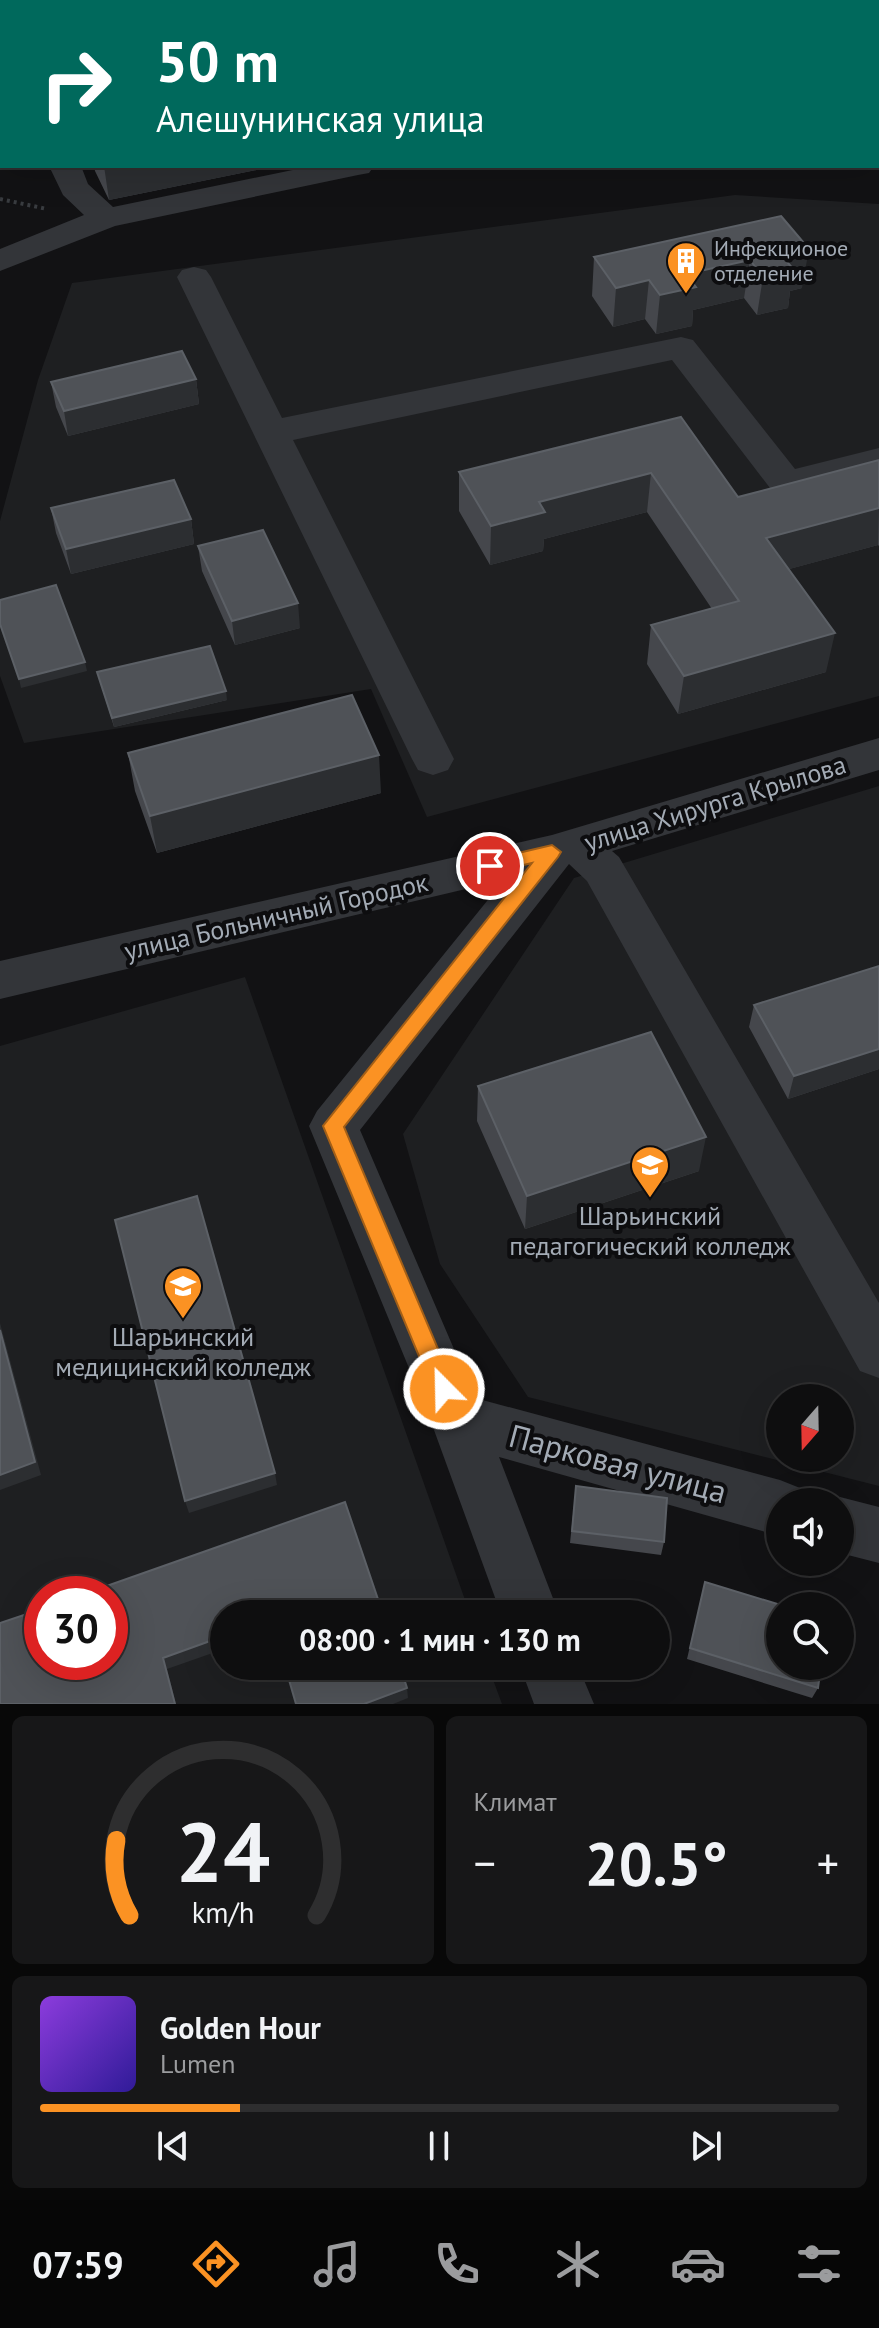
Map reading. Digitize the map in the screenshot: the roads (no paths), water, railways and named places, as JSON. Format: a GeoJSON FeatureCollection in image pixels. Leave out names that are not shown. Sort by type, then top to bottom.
{"type":"FeatureCollection","features":[{"type":"Feature","properties":{"kind":"street"},"geometry":{"type":"LineString","coordinates":[[66,168],[74,188],[106,218]]}},
{"type":"Feature","properties":{"kind":"street"},"geometry":{"type":"LineString","coordinates":[[0,261],[106,218],[348,168]]}},
{"type":"Feature","properties":{"kind":"street"},"geometry":{"type":"LineString","coordinates":[[194,277],[433,759]]}},
{"type":"Feature","properties":{"kind":"street"},"geometry":{"type":"LineString","coordinates":[[273,432],[681,348],[786,483],[879,460]]}},
{"type":"Feature","properties":{"kind":"street","name":"улица Хирурга Крылова"},"geometry":{"type":"LineString","coordinates":[[564,848],[879,754]]}},
{"type":"Feature","properties":{"kind":"street"},"geometry":{"type":"LineString","coordinates":[[525,1600],[457,1419],[334,1126],[564,848],[603,869],[879,1353]]}},
{"type":"Feature","properties":{"kind":"street","name":"улица Больничный Городок"},"geometry":{"type":"LineString","coordinates":[[0,980],[564,848]]}},
{"type":"Feature","properties":{"kind":"street","name":"Парковая улица"},"geometry":{"type":"LineString","coordinates":[[457,1419],[766,1504]]}},
{"type":"Feature","properties":{"kind":"street"},"geometry":{"type":"LineString","coordinates":[[854,1529],[879,1535]]}},
{"type":"Feature","properties":{"kind":"street"},"geometry":{"type":"LineString","coordinates":[[555,1680],[564,1704]]}},
{"type":"Feature","properties":{"kind":"place","name":"Инфекционое отделение"},"geometry":{"type":"Point","coordinates":[686,295]}},
{"type":"Feature","properties":{"kind":"place","name":"Шарьинский педагогический колледж"},"geometry":{"type":"Point","coordinates":[650,1199]}},
{"type":"Feature","properties":{"kind":"place","name":"Шарьинский медицинский колледж"},"geometry":{"type":"Point","coordinates":[183,1320]}}]}
